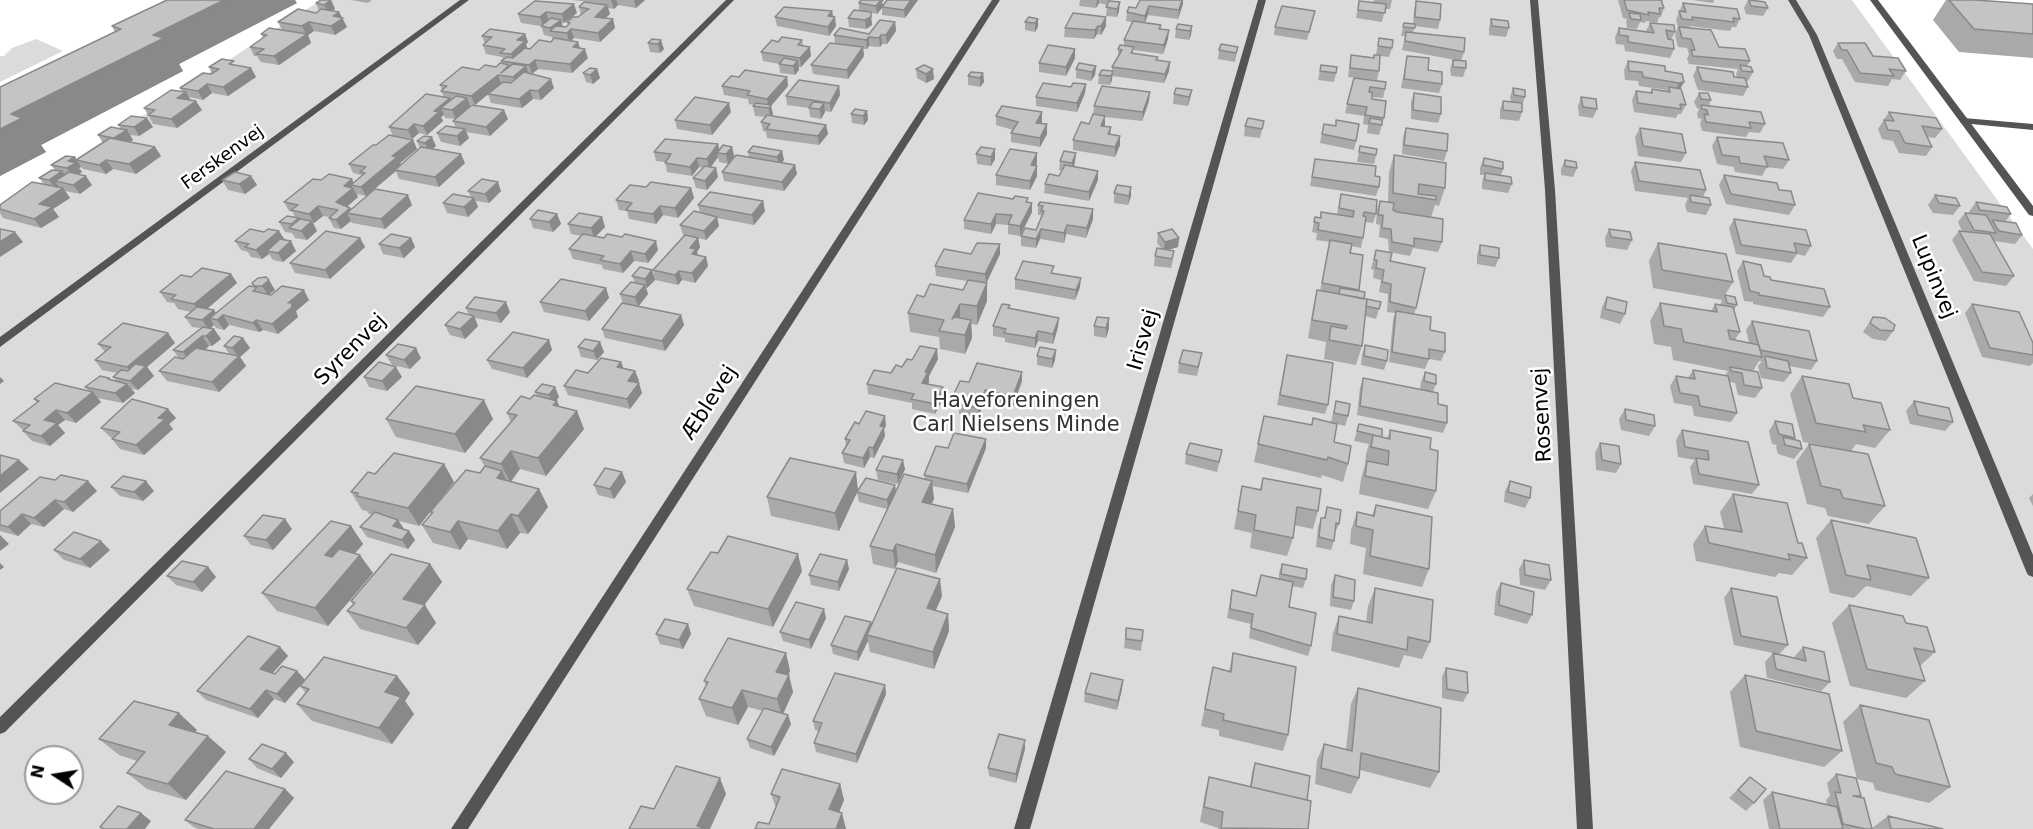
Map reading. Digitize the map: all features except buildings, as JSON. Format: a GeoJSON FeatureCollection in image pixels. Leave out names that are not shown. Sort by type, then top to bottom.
{"type":"FeatureCollection","features":[{"type":"Feature","properties":{"kind":"street","name":"Ferskenvej"},"geometry":{"type":"LineString","coordinates":[[0,343],[465,0]]}},
{"type":"Feature","properties":{"kind":"street","name":"Syrenvej"},"geometry":{"type":"LineString","coordinates":[[0,727],[730,0]]}},
{"type":"Feature","properties":{"kind":"street","name":"Æblevej"},"geometry":{"type":"LineString","coordinates":[[459,829],[996,0]]}},
{"type":"Feature","properties":{"kind":"street","name":"Irisvej"},"geometry":{"type":"LineString","coordinates":[[1022,829],[1262,0]]}},
{"type":"Feature","properties":{"kind":"street","name":"Rosenvej"},"geometry":{"type":"LineString","coordinates":[[1534,0],[1550,190],[1585,829]]}},
{"type":"Feature","properties":{"kind":"street","name":"Lupinvej"},"geometry":{"type":"LineString","coordinates":[[1792,0],[1813,35],[2033,571]]}},
{"type":"Feature","properties":{"kind":"street"},"geometry":{"type":"LineString","coordinates":[[1874,0],[2033,213]]}},
{"type":"Feature","properties":{"kind":"street"},"geometry":{"type":"LineString","coordinates":[[1964,121],[2033,127]]}},
{"type":"Feature","properties":{"kind":"green space","name":"Haveforeningen Carl Nielsens Minde"},"geometry":{"type":"Polygon","coordinates":[[[321,0],[1852,0],[2033,249],[2033,829],[0,829],[0,209],[321,0]]]}},
{"type":"Feature","properties":{"kind":"green space"},"geometry":{"type":"Polygon","coordinates":[[[36,39],[63,51],[0,82],[0,56],[4,56],[12,48],[36,39]]]}}]}
